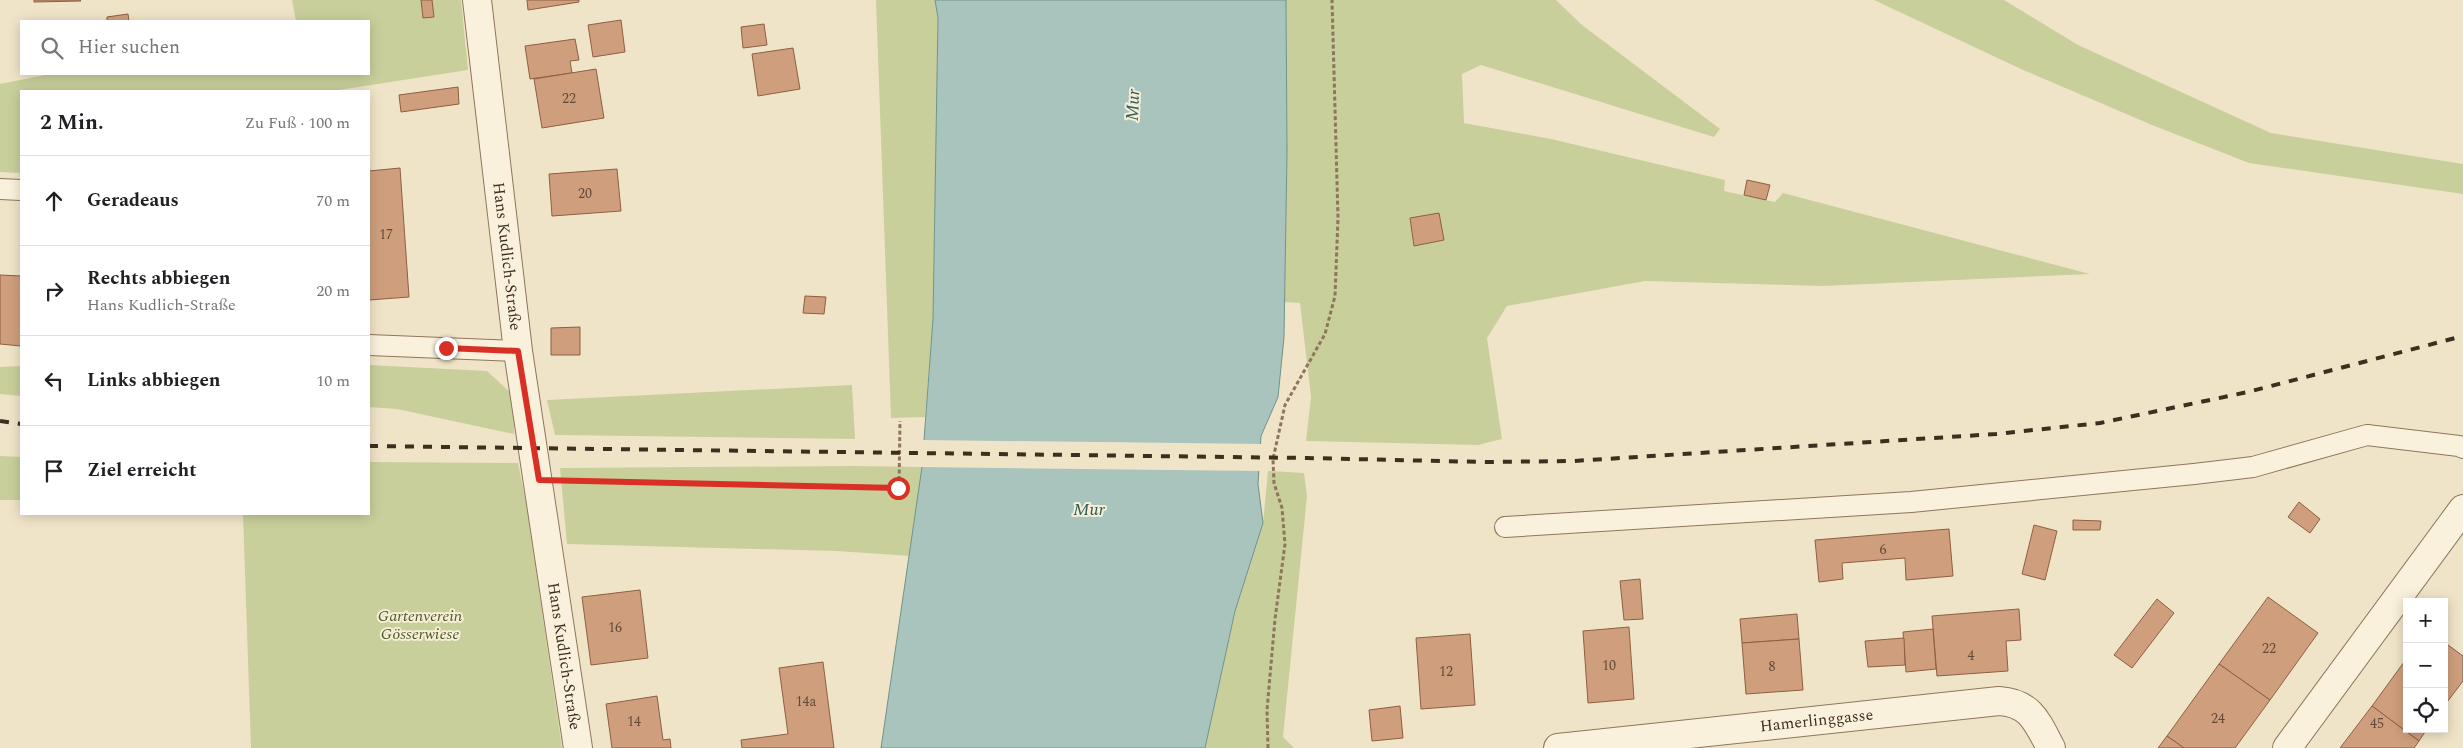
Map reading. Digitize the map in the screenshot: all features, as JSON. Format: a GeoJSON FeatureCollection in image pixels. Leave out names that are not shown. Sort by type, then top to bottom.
{"type":"FeatureCollection","features":[{"type":"Feature","properties":{"kind":"street","name":"Hans Kudlich-Straße"},"geometry":{"type":"LineString","coordinates":[[478,0],[518,351],[578,748]]}},
{"type":"Feature","properties":{"kind":"street"},"geometry":{"type":"LineString","coordinates":[[2287,748],[2463,509]]}},
{"type":"Feature","properties":{"kind":"street","name":"Hamerlinggasse"},"geometry":{"type":"LineString","coordinates":[[1558,748],[1999,701],[2013,702],[2031,712],[2051,748]]}},
{"type":"Feature","properties":{"kind":"lane"},"geometry":{"type":"LineString","coordinates":[[0,189],[20,190]]}},
{"type":"Feature","properties":{"kind":"lane"},"geometry":{"type":"LineString","coordinates":[[370,344],[518,351]]}},
{"type":"Feature","properties":{"kind":"lane"},"geometry":{"type":"LineString","coordinates":[[1504,528],[1911,502],[2204,473],[2253,467],[2368,435],[2463,448]]}},
{"type":"Feature","properties":{"kind":"path"},"geometry":{"type":"LineString","coordinates":[[1268,748],[1267,701],[1285,544],[1282,508],[1274,483],[1274,459],[1285,405],[1325,334],[1335,296],[1338,218],[1332,0]]}},
{"type":"Feature","properties":{"kind":"path"},"geometry":{"type":"LineString","coordinates":[[539,480],[898,488],[900,420]]}},
{"type":"Feature","properties":{"kind":"green space"},"geometry":{"type":"Polygon","coordinates":[[[292,0],[461,0],[468,70],[338,90],[20,90],[20,173],[0,172],[0,84],[45,75],[370,75],[370,20],[296,20],[292,0]]]}},
{"type":"Feature","properties":{"kind":"green space"},"geometry":{"type":"Polygon","coordinates":[[[876,0],[935,0],[938,17],[933,319],[925,417],[891,418],[876,0]]]}},
{"type":"Feature","properties":{"kind":"green space"},"geometry":{"type":"Polygon","coordinates":[[[1286,0],[1556,0],[1582,25],[1720,129],[1714,137],[1481,65],[1462,74],[1464,123],[1551,139],[1725,180],[1724,191],[1775,202],[1783,193],[2090,274],[1823,286],[1645,281],[1507,306],[1487,338],[1502,439],[1478,445],[1306,441],[1311,397],[1300,303],[1284,302],[1287,153],[1286,0]]]}},
{"type":"Feature","properties":{"kind":"green space"},"geometry":{"type":"Polygon","coordinates":[[[1874,0],[2004,0],[2078,45],[2271,133],[2463,164],[2463,194],[2249,163],[2152,125],[2021,69],[1874,0]]]}},
{"type":"Feature","properties":{"kind":"green space"},"geometry":{"type":"Polygon","coordinates":[[[370,365],[487,371],[513,395],[514,434],[397,409],[370,407],[370,365]]]}},
{"type":"Feature","properties":{"kind":"green space"},"geometry":{"type":"Polygon","coordinates":[[[20,366],[20,396],[0,394],[0,367],[20,366]]]}},
{"type":"Feature","properties":{"kind":"green space"},"geometry":{"type":"Polygon","coordinates":[[[852,385],[855,439],[555,435],[547,400],[852,385]]]}},
{"type":"Feature","properties":{"kind":"green space"},"geometry":{"type":"Polygon","coordinates":[[[0,456],[20,457],[20,500],[0,500],[0,456]]]}},
{"type":"Feature","properties":{"kind":"green space","name":"Gartenverein Gösserwiese"},"geometry":{"type":"Polygon","coordinates":[[[370,462],[518,463],[526,502],[562,748],[251,748],[243,515],[370,515],[370,462]]]}},
{"type":"Feature","properties":{"kind":"green space"},"geometry":{"type":"Polygon","coordinates":[[[922,467],[911,556],[836,551],[567,544],[560,468],[922,467]]]}},
{"type":"Feature","properties":{"kind":"green space"},"geometry":{"type":"Polygon","coordinates":[[[1268,471],[1304,473],[1307,496],[1283,737],[1294,748],[1205,748],[1235,611],[1263,523],[1268,471]]]}},
{"type":"Feature","properties":{"kind":"water","name":"Mur"},"geometry":{"type":"Polygon","coordinates":[[[935,0],[1286,0],[1287,153],[1284,337],[1278,397],[1261,436],[1258,484],[1263,523],[1235,611],[1205,748],[881,748],[922,467],[933,319],[938,18],[935,0]]]}},
{"type":"Feature","properties":{"kind":"pier"},"geometry":{"type":"Polygon","coordinates":[[[921,440],[1263,444],[1261,471],[920,467],[921,440]]]}},
{"type":"Feature","properties":{"kind":"building"},"geometry":{"type":"Polygon","coordinates":[[[34,0],[80,0],[81,1],[34,2],[34,0]]]}},
{"type":"Feature","properties":{"kind":"building"},"geometry":{"type":"Polygon","coordinates":[[[421,0],[432,0],[434,17],[423,18],[421,0]]]}},
{"type":"Feature","properties":{"kind":"building"},"geometry":{"type":"Polygon","coordinates":[[[527,0],[579,0],[579,2],[528,10],[527,0]]]}},
{"type":"Feature","properties":{"kind":"building"},"geometry":{"type":"Polygon","coordinates":[[[128,14],[129,20],[107,20],[107,17],[128,14]]]}},
{"type":"Feature","properties":{"kind":"building"},"geometry":{"type":"Polygon","coordinates":[[[621,20],[625,52],[593,57],[588,25],[621,20]]]}},
{"type":"Feature","properties":{"kind":"building"},"geometry":{"type":"Polygon","coordinates":[[[764,24],[767,45],[743,48],[741,27],[764,24]]]}},
{"type":"Feature","properties":{"kind":"building"},"geometry":{"type":"Polygon","coordinates":[[[575,39],[579,60],[570,61],[572,73],[530,79],[525,46],[575,39]]]}},
{"type":"Feature","properties":{"kind":"building"},"geometry":{"type":"Polygon","coordinates":[[[793,48],[800,89],[758,96],[752,54],[793,48]]]}},
{"type":"Feature","properties":{"kind":"building"},"geometry":{"type":"Polygon","coordinates":[[[596,69],[604,118],[542,128],[534,79],[596,69]]]}},
{"type":"Feature","properties":{"kind":"building"},"geometry":{"type":"Polygon","coordinates":[[[458,87],[459,104],[401,112],[399,95],[458,87]]]}},
{"type":"Feature","properties":{"kind":"building"},"geometry":{"type":"Polygon","coordinates":[[[400,168],[409,297],[370,300],[370,171],[400,168]]]}},
{"type":"Feature","properties":{"kind":"building"},"geometry":{"type":"Polygon","coordinates":[[[617,169],[621,211],[552,216],[549,174],[617,169]]]}},
{"type":"Feature","properties":{"kind":"building"},"geometry":{"type":"Polygon","coordinates":[[[1747,180],[1770,185],[1766,200],[1744,195],[1747,180]]]}},
{"type":"Feature","properties":{"kind":"building"},"geometry":{"type":"Polygon","coordinates":[[[1439,213],[1444,240],[1414,246],[1410,218],[1439,213]]]}},
{"type":"Feature","properties":{"kind":"building"},"geometry":{"type":"Polygon","coordinates":[[[0,275],[20,276],[20,346],[0,344],[0,275]]]}},
{"type":"Feature","properties":{"kind":"building"},"geometry":{"type":"Polygon","coordinates":[[[805,296],[826,297],[824,314],[803,313],[805,296]]]}},
{"type":"Feature","properties":{"kind":"building"},"geometry":{"type":"Polygon","coordinates":[[[580,327],[580,355],[551,355],[551,328],[580,327]]]}},
{"type":"Feature","properties":{"kind":"building"},"geometry":{"type":"Polygon","coordinates":[[[2299,502],[2320,519],[2310,533],[2288,517],[2299,502]]]}},
{"type":"Feature","properties":{"kind":"building"},"geometry":{"type":"Polygon","coordinates":[[[2073,520],[2101,521],[2100,530],[2073,530],[2073,520]]]}},
{"type":"Feature","properties":{"kind":"building"},"geometry":{"type":"Polygon","coordinates":[[[2034,525],[2057,531],[2045,580],[2022,574],[2034,525]]]}},
{"type":"Feature","properties":{"kind":"building"},"geometry":{"type":"Polygon","coordinates":[[[1949,529],[1953,576],[1906,580],[1905,558],[1842,563],[1843,579],[1819,582],[1815,540],[1949,529]]]}},
{"type":"Feature","properties":{"kind":"building"},"geometry":{"type":"Polygon","coordinates":[[[1640,579],[1643,619],[1624,620],[1620,581],[1640,579]]]}},
{"type":"Feature","properties":{"kind":"building"},"geometry":{"type":"Polygon","coordinates":[[[640,590],[648,658],[591,665],[582,597],[640,590]]]}},
{"type":"Feature","properties":{"kind":"building"},"geometry":{"type":"Polygon","coordinates":[[[2268,597],[2318,633],[2270,700],[2219,664],[2268,597]]]}},
{"type":"Feature","properties":{"kind":"building"},"geometry":{"type":"Polygon","coordinates":[[[2157,599],[2174,613],[2132,668],[2114,655],[2157,599]]]}},
{"type":"Feature","properties":{"kind":"building"},"geometry":{"type":"Polygon","coordinates":[[[2019,609],[2021,640],[2006,641],[2008,671],[1937,676],[1932,616],[2019,609]]]}},
{"type":"Feature","properties":{"kind":"building"},"geometry":{"type":"Polygon","coordinates":[[[1797,614],[1799,639],[1742,643],[1740,619],[1797,614]]]}},
{"type":"Feature","properties":{"kind":"building"},"geometry":{"type":"Polygon","coordinates":[[[1629,627],[1634,699],[1588,703],[1583,631],[1629,627]]]}},
{"type":"Feature","properties":{"kind":"building"},"geometry":{"type":"Polygon","coordinates":[[[1933,629],[1936,669],[1906,672],[1903,632],[1933,629]]]}},
{"type":"Feature","properties":{"kind":"building"},"geometry":{"type":"Polygon","coordinates":[[[1470,634],[1475,705],[1421,709],[1416,638],[1470,634]]]}},
{"type":"Feature","properties":{"kind":"building"},"geometry":{"type":"Polygon","coordinates":[[[1904,638],[1905,665],[1868,667],[1865,641],[1904,638]]]}},
{"type":"Feature","properties":{"kind":"building"},"geometry":{"type":"Polygon","coordinates":[[[1799,639],[1803,690],[1746,694],[1742,643],[1799,639]]]}},
{"type":"Feature","properties":{"kind":"building"},"geometry":{"type":"Polygon","coordinates":[[[2448,645],[2463,656],[2463,681],[2448,701],[2448,645]]]}},
{"type":"Feature","properties":{"kind":"building"},"geometry":{"type":"Polygon","coordinates":[[[823,662],[834,748],[742,748],[741,740],[788,734],[779,668],[823,662]]]}},
{"type":"Feature","properties":{"kind":"building"},"geometry":{"type":"Polygon","coordinates":[[[2403,663],[2403,729],[2372,706],[2403,663]]]}},
{"type":"Feature","properties":{"kind":"building"},"geometry":{"type":"Polygon","coordinates":[[[2219,664],[2270,700],[2235,748],[2184,748],[2167,736],[2219,664]]]}},
{"type":"Feature","properties":{"kind":"building"},"geometry":{"type":"Polygon","coordinates":[[[657,696],[663,740],[670,739],[671,748],[612,748],[606,704],[657,696]]]}},
{"type":"Feature","properties":{"kind":"building"},"geometry":{"type":"Polygon","coordinates":[[[1400,706],[1403,738],[1372,741],[1369,710],[1400,706]]]}},
{"type":"Feature","properties":{"kind":"building"},"geometry":{"type":"Polygon","coordinates":[[[2372,706],[2403,729],[2403,733],[2408,733],[2419,741],[2414,748],[2340,748],[2372,706]]]}},
{"type":"Feature","properties":{"kind":"building"},"geometry":{"type":"Polygon","coordinates":[[[2408,733],[2424,733],[2419,741],[2408,733]]]}},
{"type":"Feature","properties":{"kind":"building"},"geometry":{"type":"Polygon","coordinates":[[[2167,736],[2184,748],[2158,748],[2167,736]]]}},
{"type":"Feature","properties":{"kind":"railway"},"geometry":{"type":"LineString","coordinates":[[370,446],[1485,462],[1574,461],[1996,434],[2100,423],[2248,392],[2463,336]]}},
{"type":"Feature","properties":{"kind":"railway"},"geometry":{"type":"LineString","coordinates":[[0,421],[20,424]]}},
{"type":"Feature","properties":{"kind":"route"},"geometry":{"type":"LineString","coordinates":[[446,348],[518,351],[539,480],[898,488]]}}]}
